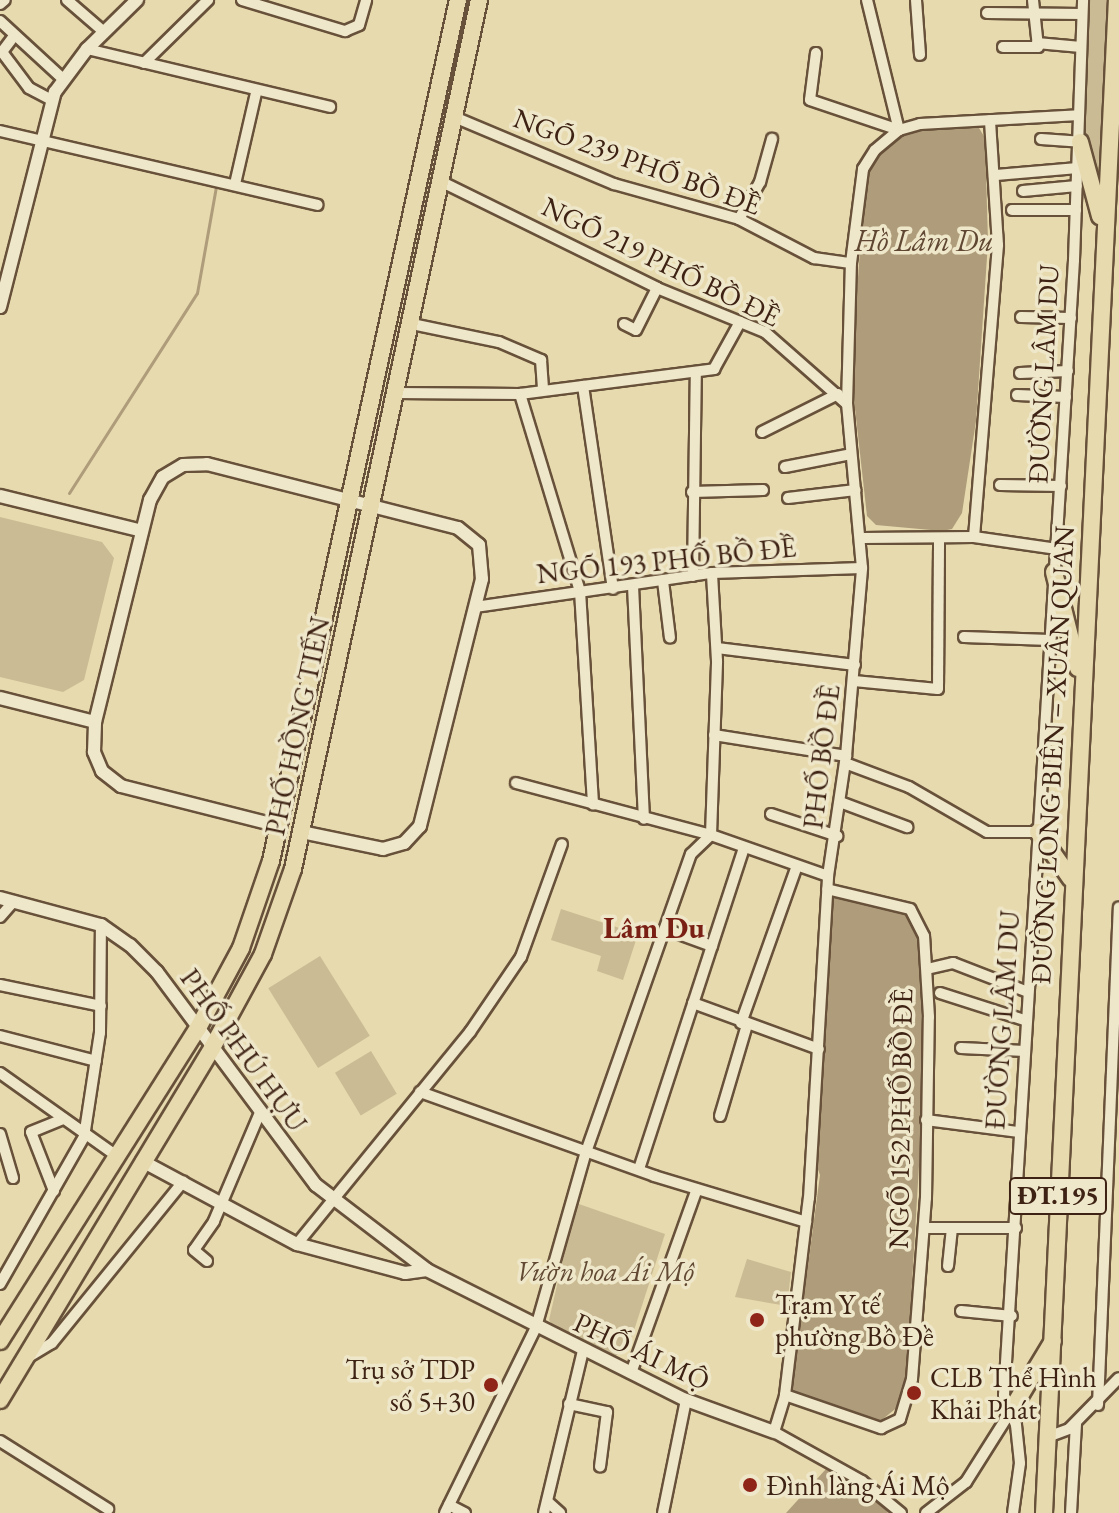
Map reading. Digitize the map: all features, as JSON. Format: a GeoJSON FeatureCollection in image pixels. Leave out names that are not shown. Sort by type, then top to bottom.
{"type":"FeatureCollection","features":[{"type":"Feature","properties":{"kind":"main road","name":"PHỐ HỒNG TIẾN"},"geometry":{"type":"LineString","coordinates":[[0,1341],[198,1028],[241,948],[279,826],[458,0]]}},
{"type":"Feature","properties":{"kind":"main road","name":"PHỐ HỒNG TIẾN"},"geometry":{"type":"LineString","coordinates":[[0,1400],[16,1368],[212,1048],[263,954],[301,832],[479,0]]}},
{"type":"Feature","properties":{"kind":"main road","name":"ĐƯỜNG LONG BIÊN – XUÂN QUAN"},"geometry":{"type":"LineString","coordinates":[[1044,1513],[1050,1431],[1071,879],[1103,229],[1114,127],[1117,0]]}},
{"type":"Feature","properties":{"kind":"main road"},"geometry":{"type":"LineString","coordinates":[[1080,142],[1103,229]]}},
{"type":"Feature","properties":{"kind":"main road"},"geometry":{"type":"LineString","coordinates":[[1054,572],[1082,682]]}},
{"type":"Feature","properties":{"kind":"main road"},"geometry":{"type":"LineString","coordinates":[[1038,832],[1071,879]]}},
{"type":"Feature","properties":{"kind":"main road"},"geometry":{"type":"LineString","coordinates":[[1009,1414],[1053,1340]]}},
{"type":"Feature","properties":{"kind":"main road"},"geometry":{"type":"LineString","coordinates":[[0,1386],[16,1368]]}},
{"type":"Feature","properties":{"kind":"street"},"geometry":{"type":"LineString","coordinates":[[0,4],[5,0]]}},
{"type":"Feature","properties":{"kind":"street"},"geometry":{"type":"LineString","coordinates":[[67,0],[104,32]]}},
{"type":"Feature","properties":{"kind":"street"},"geometry":{"type":"LineString","coordinates":[[0,307],[52,100],[63,79],[87,49],[137,0]]}},
{"type":"Feature","properties":{"kind":"street"},"geometry":{"type":"LineString","coordinates":[[144,63],[208,0]]}},
{"type":"Feature","properties":{"kind":"street"},"geometry":{"type":"LineString","coordinates":[[242,0],[345,31],[359,25],[366,0]]}},
{"type":"Feature","properties":{"kind":"street"},"geometry":{"type":"LineString","coordinates":[[867,0],[899,130]]}},
{"type":"Feature","properties":{"kind":"street"},"geometry":{"type":"LineString","coordinates":[[916,0],[920,55]]}},
{"type":"Feature","properties":{"kind":"street"},"geometry":{"type":"LineString","coordinates":[[1003,47],[1038,47],[1033,0]]}},
{"type":"Feature","properties":{"kind":"street","name":"ĐƯỜNG LÂM DU"},"geometry":{"type":"LineString","coordinates":[[1013,1513],[1020,1463],[1016,1425],[1009,1414],[1004,1395],[1012,1316],[1019,1132],[1068,371],[1080,142],[1083,0]]}},
{"type":"Feature","properties":{"kind":"street"},"geometry":{"type":"LineString","coordinates":[[987,13],[1082,14]]}},
{"type":"Feature","properties":{"kind":"street"},"geometry":{"type":"LineString","coordinates":[[0,21],[63,79]]}},
{"type":"Feature","properties":{"kind":"street"},"geometry":{"type":"LineString","coordinates":[[14,36],[2,52],[29,88],[52,100]]}},
{"type":"Feature","properties":{"kind":"street"},"geometry":{"type":"LineString","coordinates":[[1037,43],[1081,47]]}},
{"type":"Feature","properties":{"kind":"street"},"geometry":{"type":"LineString","coordinates":[[87,49],[256,93],[330,107]]}},
{"type":"Feature","properties":{"kind":"street"},"geometry":{"type":"LineString","coordinates":[[816,53],[810,100],[899,130],[990,120],[1079,115]]}},
{"type":"Feature","properties":{"kind":"street"},"geometry":{"type":"LineString","coordinates":[[235,184],[256,93]]}},
{"type":"Feature","properties":{"kind":"street","name":"NGÕ 239 PHỐ BỒ ĐỀ"},"geometry":{"type":"LineString","coordinates":[[452,116],[614,184],[739,219],[814,258],[851,263]]}},
{"type":"Feature","properties":{"kind":"street"},"geometry":{"type":"LineString","coordinates":[[974,537],[998,245],[996,175],[990,120]]}},
{"type":"Feature","properties":{"kind":"street","name":"PHỐ BỒ ĐỀ"},"geometry":{"type":"LineString","coordinates":[[774,1432],[785,1395],[806,1222],[828,876],[837,836],[846,759],[862,568],[863,538],[847,404],[851,263],[863,169],[875,150],[899,130]]}},
{"type":"Feature","properties":{"kind":"street"},"geometry":{"type":"LineString","coordinates":[[0,131],[317,205]]}},
{"type":"Feature","properties":{"kind":"street"},"geometry":{"type":"LineString","coordinates":[[739,219],[760,182],[772,139]]}},
{"type":"Feature","properties":{"kind":"street"},"geometry":{"type":"LineString","coordinates":[[1041,139],[1080,142]]}},
{"type":"Feature","properties":{"kind":"street"},"geometry":{"type":"LineString","coordinates":[[996,175],[1078,168]]}},
{"type":"Feature","properties":{"kind":"street","name":"NGÕ 219 PHỐ BỒ ĐỀ"},"geometry":{"type":"LineString","coordinates":[[440,181],[657,288],[765,332],[847,404]]}},
{"type":"Feature","properties":{"kind":"street"},"geometry":{"type":"LineString","coordinates":[[1023,191],[1077,186]]}},
{"type":"Feature","properties":{"kind":"street"},"geometry":{"type":"LineString","coordinates":[[1012,210],[1076,210]]}},
{"type":"Feature","properties":{"kind":"street"},"geometry":{"type":"LineString","coordinates":[[624,324],[636,330],[657,288]]}},
{"type":"Feature","properties":{"kind":"street"},"geometry":{"type":"LineString","coordinates":[[1021,317],[1071,318]]}},
{"type":"Feature","properties":{"kind":"street"},"geometry":{"type":"LineString","coordinates":[[396,393],[457,398],[520,394],[714,369],[740,322]]}},
{"type":"Feature","properties":{"kind":"street"},"geometry":{"type":"LineString","coordinates":[[412,324],[499,342],[541,360],[543,390]]}},
{"type":"Feature","properties":{"kind":"street"},"geometry":{"type":"LineString","coordinates":[[1020,373],[1068,371]]}},
{"type":"Feature","properties":{"kind":"street"},"geometry":{"type":"LineString","coordinates":[[693,576],[696,372]]}},
{"type":"Feature","properties":{"kind":"street"},"geometry":{"type":"LineString","coordinates":[[583,386],[613,589]]}},
{"type":"Feature","properties":{"kind":"street"},"geometry":{"type":"LineString","coordinates":[[520,394],[580,591],[593,805]]}},
{"type":"Feature","properties":{"kind":"street"},"geometry":{"type":"LineString","coordinates":[[762,432],[838,394]]}},
{"type":"Feature","properties":{"kind":"street"},"geometry":{"type":"LineString","coordinates":[[1017,395],[1066,397]]}},
{"type":"Feature","properties":{"kind":"street"},"geometry":{"type":"LineString","coordinates":[[785,467],[851,454]]}},
{"type":"Feature","properties":{"kind":"street"},"geometry":{"type":"LineString","coordinates":[[279,826],[116,784],[96,759],[95,722],[142,531],[158,484],[176,468],[191,464],[348,499],[472,535],[483,568],[420,826],[404,843],[383,849],[301,832]]}},
{"type":"Feature","properties":{"kind":"street"},"geometry":{"type":"LineString","coordinates":[[1000,485],[1061,486]]}},
{"type":"Feature","properties":{"kind":"street"},"geometry":{"type":"LineString","coordinates":[[692,492],[763,490]]}},
{"type":"Feature","properties":{"kind":"street"},"geometry":{"type":"LineString","coordinates":[[788,498],[856,490]]}},
{"type":"Feature","properties":{"kind":"street"},"geometry":{"type":"LineString","coordinates":[[0,496],[142,531]]}},
{"type":"Feature","properties":{"kind":"street"},"geometry":{"type":"LineString","coordinates":[[863,538],[974,537],[1057,549]]}},
{"type":"Feature","properties":{"kind":"street"},"geometry":{"type":"LineString","coordinates":[[854,681],[938,689],[939,539]]}},
{"type":"Feature","properties":{"kind":"street","name":"NGÕ 193 PHỐ BỒ ĐỀ"},"geometry":{"type":"LineString","coordinates":[[475,607],[712,573],[862,568]]}},
{"type":"Feature","properties":{"kind":"street"},"geometry":{"type":"LineString","coordinates":[[465,1513],[447,1509],[536,1327],[586,1152],[691,854],[711,835],[717,648],[712,573]]}},
{"type":"Feature","properties":{"kind":"street"},"geometry":{"type":"LineString","coordinates":[[663,581],[670,638]]}},
{"type":"Feature","properties":{"kind":"street"},"geometry":{"type":"LineString","coordinates":[[633,586],[644,819]]}},
{"type":"Feature","properties":{"kind":"street"},"geometry":{"type":"LineString","coordinates":[[964,637],[1050,640]]}},
{"type":"Feature","properties":{"kind":"street"},"geometry":{"type":"LineString","coordinates":[[717,648],[855,665]]}},
{"type":"Feature","properties":{"kind":"street"},"geometry":{"type":"LineString","coordinates":[[0,698],[95,722]]}},
{"type":"Feature","properties":{"kind":"street"},"geometry":{"type":"LineString","coordinates":[[714,735],[846,759],[909,787],[987,832],[1038,832]]}},
{"type":"Feature","properties":{"kind":"street"},"geometry":{"type":"LineString","coordinates":[[516,783],[711,835],[828,876]]}},
{"type":"Feature","properties":{"kind":"street"},"geometry":{"type":"LineString","coordinates":[[840,802],[907,827]]}},
{"type":"Feature","properties":{"kind":"street"},"geometry":{"type":"LineString","coordinates":[[771,814],[837,836]]}},
{"type":"Feature","properties":{"kind":"street"},"geometry":{"type":"LineString","coordinates":[[297,1244],[470,1032],[521,957],[562,844]]}},
{"type":"Feature","properties":{"kind":"street"},"geometry":{"type":"LineString","coordinates":[[639,1169],[744,848]]}},
{"type":"Feature","properties":{"kind":"street"},"geometry":{"type":"LineString","coordinates":[[720,1116],[744,1024],[797,866]]}},
{"type":"Feature","properties":{"kind":"street","name":"NGÕ 152 PHỐ BỒ ĐỀ"},"geometry":{"type":"LineString","coordinates":[[785,1395],[881,1428],[900,1419],[912,1379],[924,1228],[927,969],[924,936],[910,909],[827,889]]}},
{"type":"Feature","properties":{"kind":"street","name":"PHỐ PHÚ HỰU"},"geometry":{"type":"LineString","coordinates":[[0,898],[101,925],[157,972],[259,1115],[333,1202],[427,1270]]}},
{"type":"Feature","properties":{"kind":"street"},"geometry":{"type":"LineString","coordinates":[[0,917],[13,902]]}},
{"type":"Feature","properties":{"kind":"street"},"geometry":{"type":"LineString","coordinates":[[1098,1405],[1119,907]]}},
{"type":"Feature","properties":{"kind":"street"},"geometry":{"type":"LineString","coordinates":[[0,1284],[84,1137],[101,1006],[101,925]]}},
{"type":"Feature","properties":{"kind":"street"},"geometry":{"type":"LineString","coordinates":[[665,929],[712,946]]}},
{"type":"Feature","properties":{"kind":"street"},"geometry":{"type":"LineString","coordinates":[[927,969],[953,963],[1028,992]]}},
{"type":"Feature","properties":{"kind":"street"},"geometry":{"type":"LineString","coordinates":[[0,985],[101,1006]]}},
{"type":"Feature","properties":{"kind":"street"},"geometry":{"type":"LineString","coordinates":[[940,993],[1027,1021]]}},
{"type":"Feature","properties":{"kind":"street"},"geometry":{"type":"LineString","coordinates":[[693,1003],[819,1049]]}},
{"type":"Feature","properties":{"kind":"street"},"geometry":{"type":"LineString","coordinates":[[0,1036],[96,1061]]}},
{"type":"Feature","properties":{"kind":"street"},"geometry":{"type":"LineString","coordinates":[[961,1048],[1025,1051]]}},
{"type":"Feature","properties":{"kind":"street"},"geometry":{"type":"LineString","coordinates":[[0,1073],[84,1137],[117,1156]]}},
{"type":"Feature","properties":{"kind":"street"},"geometry":{"type":"LineString","coordinates":[[420,1092],[586,1152],[806,1222]]}},
{"type":"Feature","properties":{"kind":"street"},"geometry":{"type":"LineString","coordinates":[[207,1261],[194,1250],[214,1221],[259,1115]]}},
{"type":"Feature","properties":{"kind":"street"},"geometry":{"type":"LineString","coordinates":[[54,1191],[31,1132],[63,1119]]}},
{"type":"Feature","properties":{"kind":"street"},"geometry":{"type":"LineString","coordinates":[[926,1120],[1019,1132]]}},
{"type":"Feature","properties":{"kind":"street"},"geometry":{"type":"LineString","coordinates":[[0,1134],[13,1178]]}},
{"type":"Feature","properties":{"kind":"street","name":"PHỐ ÁI MỘ"},"geometry":{"type":"LineString","coordinates":[[142,1161],[297,1244],[405,1273],[427,1270],[583,1351],[686,1400],[774,1432]]}},
{"type":"Feature","properties":{"kind":"street"},"geometry":{"type":"LineString","coordinates":[[16,1368],[52,1343],[183,1182]]}},
{"type":"Feature","properties":{"kind":"street"},"geometry":{"type":"LineString","coordinates":[[631,1373],[697,1189]]}},
{"type":"Feature","properties":{"kind":"street"},"geometry":{"type":"LineString","coordinates":[[924,1228],[1016,1228]]}},
{"type":"Feature","properties":{"kind":"street"},"geometry":{"type":"LineString","coordinates":[[948,1266],[952,1228]]}},
{"type":"Feature","properties":{"kind":"street"},"geometry":{"type":"LineString","coordinates":[[961,1311],[1012,1316]]}},
{"type":"Feature","properties":{"kind":"street"},"geometry":{"type":"LineString","coordinates":[[560,1513],[547,1508],[569,1404],[575,1399],[583,1351]]}},
{"type":"Feature","properties":{"kind":"street"},"geometry":{"type":"LineString","coordinates":[[1050,1431],[1076,1423],[1098,1405],[1119,1378]]}},
{"type":"Feature","properties":{"kind":"street"},"geometry":{"type":"LineString","coordinates":[[663,1513],[686,1400]]}},
{"type":"Feature","properties":{"kind":"street"},"geometry":{"type":"LineString","coordinates":[[569,1404],[607,1412],[600,1467]]}},
{"type":"Feature","properties":{"kind":"street"},"geometry":{"type":"LineString","coordinates":[[926,1513],[966,1482],[1009,1414]]}},
{"type":"Feature","properties":{"kind":"street"},"geometry":{"type":"LineString","coordinates":[[1071,1513],[1076,1423]]}},
{"type":"Feature","properties":{"kind":"street"},"geometry":{"type":"LineString","coordinates":[[774,1432],[862,1481],[901,1513]]}},
{"type":"Feature","properties":{"kind":"street"},"geometry":{"type":"LineString","coordinates":[[0,1441],[108,1509]]}},
{"type":"Feature","properties":{"kind":"green space"},"geometry":{"type":"Polygon","coordinates":[[[1090,0],[1108,0],[1098,175],[1085,138],[1090,0]]]}},
{"type":"Feature","properties":{"kind":"green space"},"geometry":{"type":"Polygon","coordinates":[[[0,517],[102,542],[114,558],[84,680],[63,692],[0,677],[0,517]]]}},
{"type":"Feature","properties":{"kind":"green space"},"geometry":{"type":"Polygon","coordinates":[[[561,909],[638,934],[623,980],[597,971],[601,956],[551,940],[561,909]]]}},
{"type":"Feature","properties":{"kind":"green space"},"geometry":{"type":"Polygon","coordinates":[[[320,956],[370,1036],[318,1068],[268,988],[320,956]]]}},
{"type":"Feature","properties":{"kind":"green space"},"geometry":{"type":"Polygon","coordinates":[[[371,1051],[397,1094],[361,1115],[335,1073],[371,1051]]]}},
{"type":"Feature","properties":{"kind":"green space","name":"Vườn hoa Ái Mộ"},"geometry":{"type":"Polygon","coordinates":[[[576,1203],[665,1234],[629,1346],[614,1357],[556,1331],[549,1320],[576,1203]]]}},
{"type":"Feature","properties":{"kind":"green space"},"geometry":{"type":"Polygon","coordinates":[[[747,1259],[791,1272],[787,1306],[735,1297],[747,1259]]]}},
{"type":"Feature","properties":{"kind":"water","name":"Hồ Lâm Du"},"geometry":{"type":"Polygon","coordinates":[[[976,123],[985,138],[988,242],[976,421],[962,513],[952,529],[942,531],[876,525],[867,516],[851,373],[865,183],[874,158],[902,134],[920,127],[976,123]]]}},
{"type":"Feature","properties":{"kind":"water"},"geometry":{"type":"Polygon","coordinates":[[[833,891],[901,907],[920,927],[923,1098],[905,1401],[878,1423],[791,1393],[820,1175],[815,1161],[833,891]]]}},
{"type":"Feature","properties":{"kind":"water"},"geometry":{"type":"Polygon","coordinates":[[[826,1469],[880,1500],[888,1513],[786,1513],[826,1469]]]}},
{"type":"Feature","properties":{"kind":"waterway"},"geometry":{"type":"LineString","coordinates":[[69,493],[197,293],[216,186]]}},
{"type":"Feature","properties":{"kind":"place","name":"Trạm Y tế phường Bồ Đề"},"geometry":{"type":"Point","coordinates":[757,1320]}},
{"type":"Feature","properties":{"kind":"place","name":"Trụ sở TDP số 5+30"},"geometry":{"type":"Point","coordinates":[491,1385]}},
{"type":"Feature","properties":{"kind":"place","name":"CLB Thể Hình Khải Phát"},"geometry":{"type":"Point","coordinates":[914,1393]}},
{"type":"Feature","properties":{"kind":"place","name":"Đình làng Ái Mộ"},"geometry":{"type":"Point","coordinates":[750,1485]}},
{"type":"Feature","properties":{"kind":"district","name":"Lâm Du"},"geometry":{"type":"Point","coordinates":[654,928]}}]}
